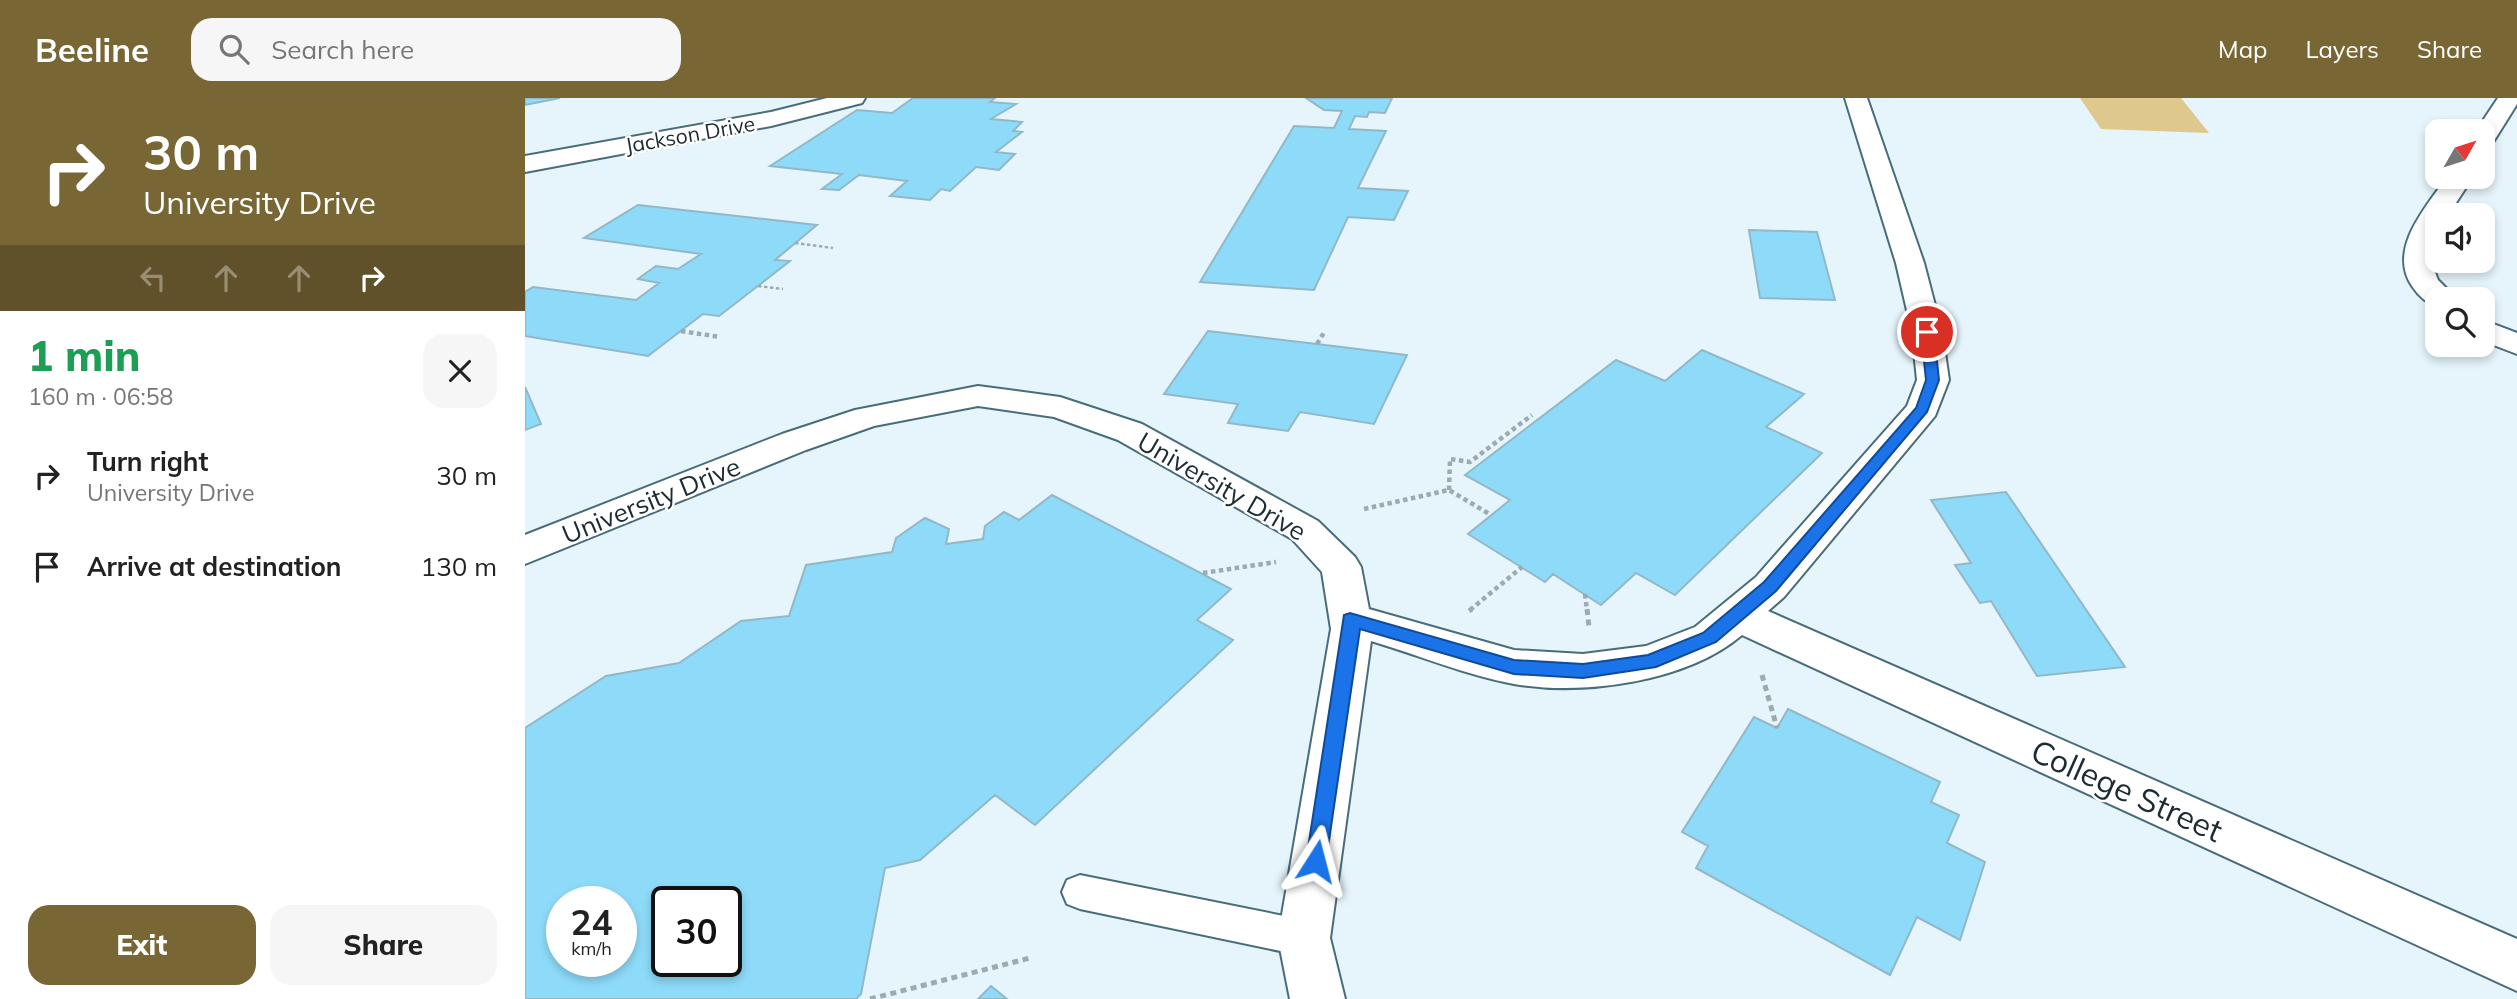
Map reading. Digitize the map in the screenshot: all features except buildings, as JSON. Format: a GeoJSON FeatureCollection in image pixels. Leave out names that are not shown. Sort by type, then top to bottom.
{"type":"FeatureCollection","features":[{"type":"Feature","properties":{"kind":"street","name":"Jackson Drive"},"geometry":{"type":"LineString","coordinates":[[525,164],[771,119],[854,98]]}},
{"type":"Feature","properties":{"kind":"street"},"geometry":{"type":"LineString","coordinates":[[1350,619],[1514,667],[1583,671],[1650,662],[1710,638],[1770,587],[1923,409],[1933,380],[1927,332],[1910,263],[1856,98]]}},
{"type":"Feature","properties":{"kind":"street"},"geometry":{"type":"LineString","coordinates":[[2495,120],[2509,98]]}},
{"type":"Feature","properties":{"kind":"street"},"geometry":{"type":"LineString","coordinates":[[2429,287],[2423,281],[2416,258],[2422,238],[2453,189]]}},
{"type":"Feature","properties":{"kind":"street"},"geometry":{"type":"LineString","coordinates":[[2495,335],[2517,345]]}},
{"type":"Feature","properties":{"kind":"street","name":"University Drive"},"geometry":{"type":"LineString","coordinates":[[525,551],[794,442],[867,417],[978,396],[1060,407],[1130,432],[1305,530],[1341,567],[1352,629],[1304,938],[1314,995],[1318,999]]}},
{"type":"Feature","properties":{"kind":"street","name":"College Street"},"geometry":{"type":"LineString","coordinates":[[1737,615],[2517,965]]}},
{"type":"Feature","properties":{"kind":"lane"},"geometry":{"type":"LineString","coordinates":[[1080,892],[1304,938]]}},
{"type":"Feature","properties":{"kind":"path"},"geometry":{"type":"LineString","coordinates":[[795,243],[833,248]]}},
{"type":"Feature","properties":{"kind":"path"},"geometry":{"type":"LineString","coordinates":[[758,286],[783,289]]}},
{"type":"Feature","properties":{"kind":"path"},"geometry":{"type":"LineString","coordinates":[[681,331],[720,337]]}},
{"type":"Feature","properties":{"kind":"path"},"geometry":{"type":"LineString","coordinates":[[1317,344],[1325,331]]}},
{"type":"Feature","properties":{"kind":"path"},"geometry":{"type":"LineString","coordinates":[[1449,490],[1450,459],[1470,462],[1532,415]]}},
{"type":"Feature","properties":{"kind":"path"},"geometry":{"type":"LineString","coordinates":[[1364,509],[1449,490],[1491,515]]}},
{"type":"Feature","properties":{"kind":"path"},"geometry":{"type":"LineString","coordinates":[[1203,573],[1281,561]]}},
{"type":"Feature","properties":{"kind":"path"},"geometry":{"type":"LineString","coordinates":[[1468,611],[1522,567]]}},
{"type":"Feature","properties":{"kind":"path"},"geometry":{"type":"LineString","coordinates":[[1585,594],[1590,639]]}},
{"type":"Feature","properties":{"kind":"path"},"geometry":{"type":"LineString","coordinates":[[1761,670],[1777,728]]}},
{"type":"Feature","properties":{"kind":"path"},"geometry":{"type":"LineString","coordinates":[[870,999],[1030,958]]}},
{"type":"Feature","properties":{"kind":"shaded area"},"geometry":{"type":"Polygon","coordinates":[[[2080,98],[2181,98],[2209,133],[2101,129],[2080,98]]]}},
{"type":"Feature","properties":{"kind":"route"},"geometry":{"type":"LineString","coordinates":[[1316,861],[1352,629],[1350,619],[1514,667],[1583,671],[1650,662],[1710,638],[1770,587],[1923,409],[1933,380],[1927,332]]}}]}
